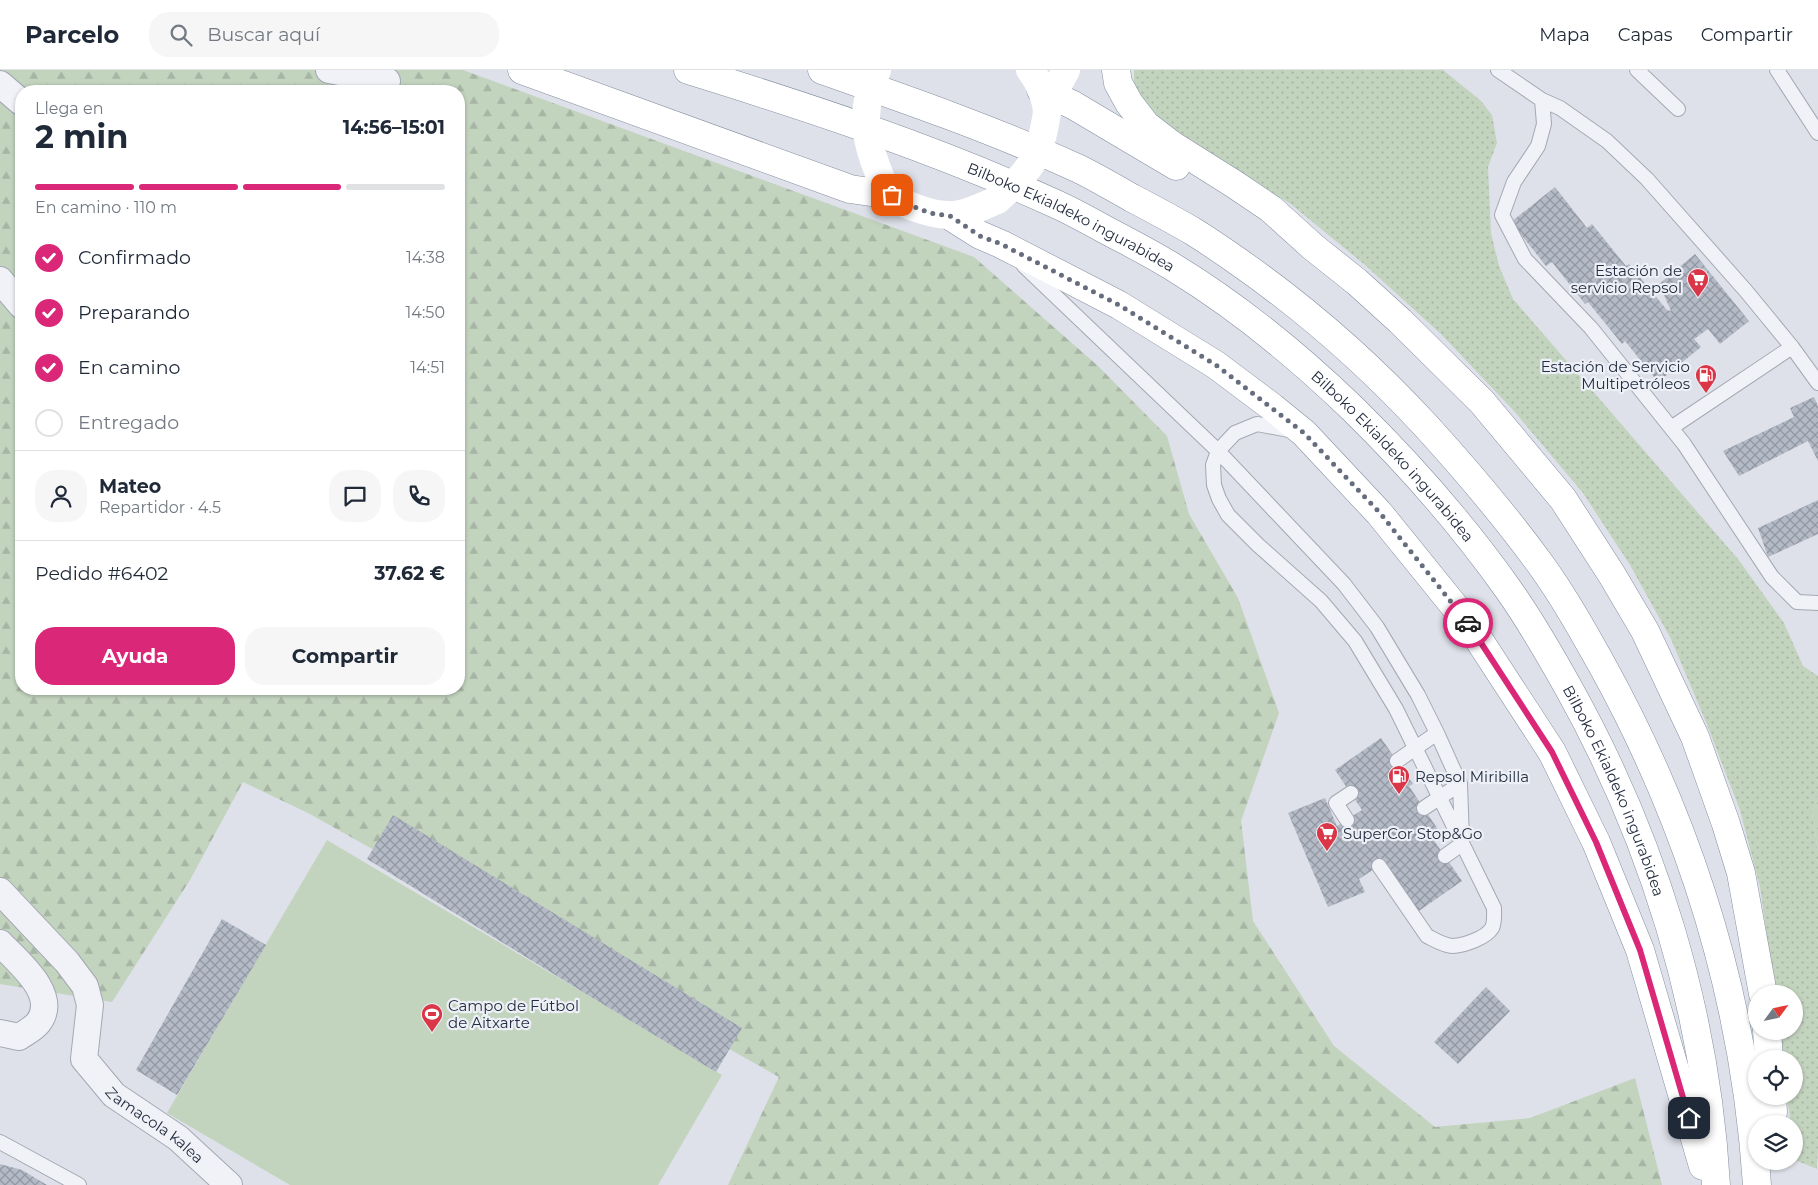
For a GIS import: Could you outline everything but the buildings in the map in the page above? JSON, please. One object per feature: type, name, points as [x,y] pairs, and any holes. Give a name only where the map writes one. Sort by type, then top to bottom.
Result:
[{"type":"main road","points":[[522,70],[850,189],[892,195],[909,205],[930,213],[950,216],[973,211],[997,200],[1020,181],[1034,161],[1044,138],[1044,95],[1066,70]]},
{"type":"main road","name":"Bilboko Ekialdeko ingurabidea","points":[[688,70],[801,105],[929,150],[1061,206],[1174,267],[1245,316],[1314,372],[1374,430],[1426,486],[1509,591],[1548,652],[1588,722],[1634,824],[1652,871],[1692,1010],[1710,1118],[1716,1185]]},
{"type":"main road","points":[[822,70],[943,112],[1079,169],[1195,232],[1270,284],[1341,341],[1404,402],[1499,510],[1542,567],[1583,630],[1624,704],[1672,809],[1694,867],[1714,932],[1731,1001],[1742,1052],[1758,1185]]},
{"type":"main road","points":[[877,70],[867,102],[867,141],[881,178],[892,195]]},
{"type":"main road","points":[[1116,70],[1118,83],[1129,103],[1146,125],[1172,145],[1271,209],[1312,247],[1356,282],[1400,321],[1482,402],[1563,499],[1612,575],[1645,631],[1696,737],[1741,873],[1761,985]]},
{"type":"main road","points":[[1044,95],[1073,105],[1312,247]]},
{"type":"main road","points":[[950,216],[980,236],[1001,244],[1119,305],[1216,365],[1304,433],[1380,513],[1468,623],[1552,752],[1596,842],[1640,950],[1699,1154],[1710,1185]]},
{"type":"main road","points":[[1758,1185],[1762,1170]]},
{"type":"street","points":[[329,70],[387,81]]},
{"type":"street","points":[[0,84],[15,97]]},
{"type":"street","points":[[0,280],[15,298]]},
{"type":"street","name":"Zamacola kalea","points":[[0,891],[67,962],[85,986],[90,1005],[84,1059],[114,1095],[178,1138],[229,1185]]},
{"type":"street","points":[[0,943],[36,982],[43,994],[45,1010],[37,1024],[19,1037],[0,1033]]},
{"type":"lane","points":[[1498,70],[1542,100],[1560,108],[1607,141],[1647,179],[1746,291],[1792,347],[1818,383]]},
{"type":"lane","points":[[1637,70],[1678,109]]},
{"type":"lane","points":[[1776,70],[1818,133]]},
{"type":"lane","points":[[1542,100],[1544,124],[1538,146],[1514,182],[1502,215],[1524,259],[1591,328],[1684,444],[1772,576],[1797,602],[1818,604]]},
{"type":"lane","points":[[1001,244],[1218,451],[1344,584],[1377,627],[1418,695],[1437,733],[1460,784],[1462,844]]},
{"type":"lane","points":[[1671,428],[1792,347]]},
{"type":"lane","points":[[1304,433],[1257,424],[1235,433],[1218,451],[1212,465],[1214,485],[1218,499],[1228,515],[1258,545],[1321,601],[1355,642],[1396,709],[1494,908],[1492,928],[1482,937],[1452,946],[1427,936],[1379,866]]},
{"type":"lane","points":[[1397,761],[1437,733]]},
{"type":"lane","points":[[1424,808],[1460,784]]},
{"type":"lane","points":[[1347,820],[1336,803],[1351,793]]},
{"type":"lane","points":[[1445,856],[1462,844]]},
{"type":"lane","points":[[0,1142],[79,1185]]},
{"type":"green space","points":[[0,70],[463,70],[974,257],[1098,366],[1167,436],[1189,514],[1238,598],[1279,713],[1241,821],[1253,921],[1334,1046],[1435,1127],[1530,1118],[1635,1078],[1662,1185],[728,1185],[779,1077],[308,813],[243,782],[190,880],[112,1002],[0,984]]},
{"type":"green space","points":[[1134,70],[1443,70],[1480,100],[1492,115],[1497,143],[1488,167],[1491,233],[1499,266],[1513,299],[1738,559],[1784,623],[1803,666],[1818,676],[1818,796],[1812,813],[1818,851],[1817,1169],[1803,1163],[1803,1115],[1790,1115],[1788,1105],[1803,1105],[1803,1050],[1782,1050],[1780,1040],[1803,1040],[1803,985],[1774,985],[1760,887],[1740,810],[1671,639],[1630,565],[1583,493],[1514,411],[1441,334],[1365,265],[1292,205],[1148,111],[1134,85]]},
{"type":"green space","points":[[1818,796],[1818,851],[1812,813]]},
{"type":"green space","name":"Campo de Fútbol de Aitxarte","points":[[327,840],[722,1075],[658,1185],[290,1185],[167,1113]]},
{"type":"way so far","points":[[892,195],[909,205],[930,213],[950,216],[980,236],[1001,244],[1119,305],[1216,365],[1304,433],[1380,513],[1468,623]]},
{"type":"place","name":"Estación de servicio Repsol","points":[[1698,298]]},
{"type":"place","name":"Estación de Servicio Multipetróleos","points":[[1706,394]]},
{"type":"place","name":"Repsol Miribilla","points":[[1399,795]]},
{"type":"place","name":"SuperCor Stop&Go","points":[[1327,852]]},
{"type":"place","name":"Campo de Fútbol de Aitxarte","points":[[432,1033]]},
{"type":"route","points":[[1468,623],[1552,752],[1596,842],[1640,950],[1689,1118]]}]
